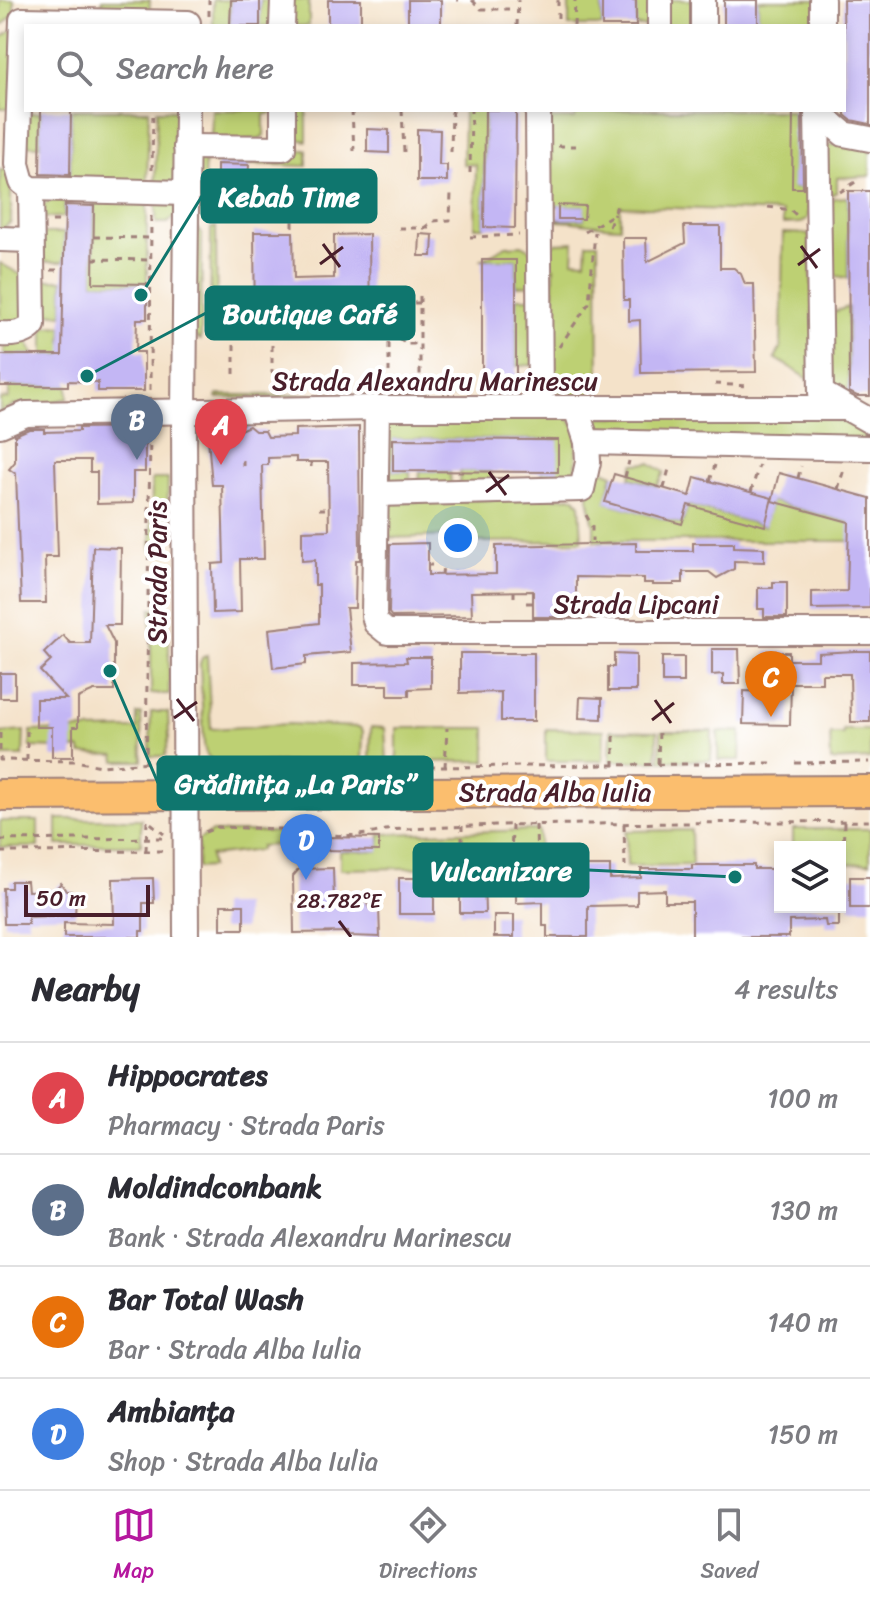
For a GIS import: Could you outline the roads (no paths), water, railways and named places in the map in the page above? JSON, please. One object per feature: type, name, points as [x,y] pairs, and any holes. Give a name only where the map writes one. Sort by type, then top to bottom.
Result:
[{"type":"main road","name":"Strada Alba Iulia","points":[[0,795],[870,791]]},
{"type":"street","points":[[282,24],[283,0]]},
{"type":"street","points":[[660,0],[660,24]]},
{"type":"street","points":[[703,0],[703,24]]},
{"type":"street","points":[[822,0],[822,24]]},
{"type":"street","points":[[186,193],[31,189],[22,182],[17,164],[22,20],[39,10],[193,19]]},
{"type":"street","name":"Strada Paris","points":[[186,937],[184,413],[187,112]]},
{"type":"street","points":[[186,147],[283,148],[283,112]]},
{"type":"street","points":[[538,112],[540,408]]},
{"type":"street","points":[[817,112],[821,393],[847,408]]},
{"type":"street","points":[[819,112],[844,134],[870,139]]},
{"type":"street","points":[[0,334],[13,335],[29,330],[33,325],[31,189]]},
{"type":"street","points":[[0,239],[30,240]]},
{"type":"street","points":[[377,408],[376,494],[582,489],[588,462],[587,442],[576,408]]},
{"type":"street","name":"Strada Alexandru Marinescu","points":[[0,425],[26,414],[377,408],[847,408],[870,421]]},
{"type":"street","points":[[587,442],[870,448]]},
{"type":"street","name":"Strada Lipcani","points":[[376,494],[374,615],[381,629],[401,633],[870,632]]},
{"type":"place","name":"Kebab Time","points":[[141,295]]},
{"type":"place","name":"Boutique Café","points":[[87,376]]},
{"type":"place","name":"Moldindconbank","points":[[137,460]]},
{"type":"place","name":"Hippocrates","points":[[221,465]]},
{"type":"place","name":"Grădinița „La Paris”","points":[[110,671]]},
{"type":"place","name":"Bar Total Wash","points":[[771,717]]},
{"type":"place","name":"Vulcanizare","points":[[735,877]]},
{"type":"place","name":"Ambianța","points":[[306,880]]}]
